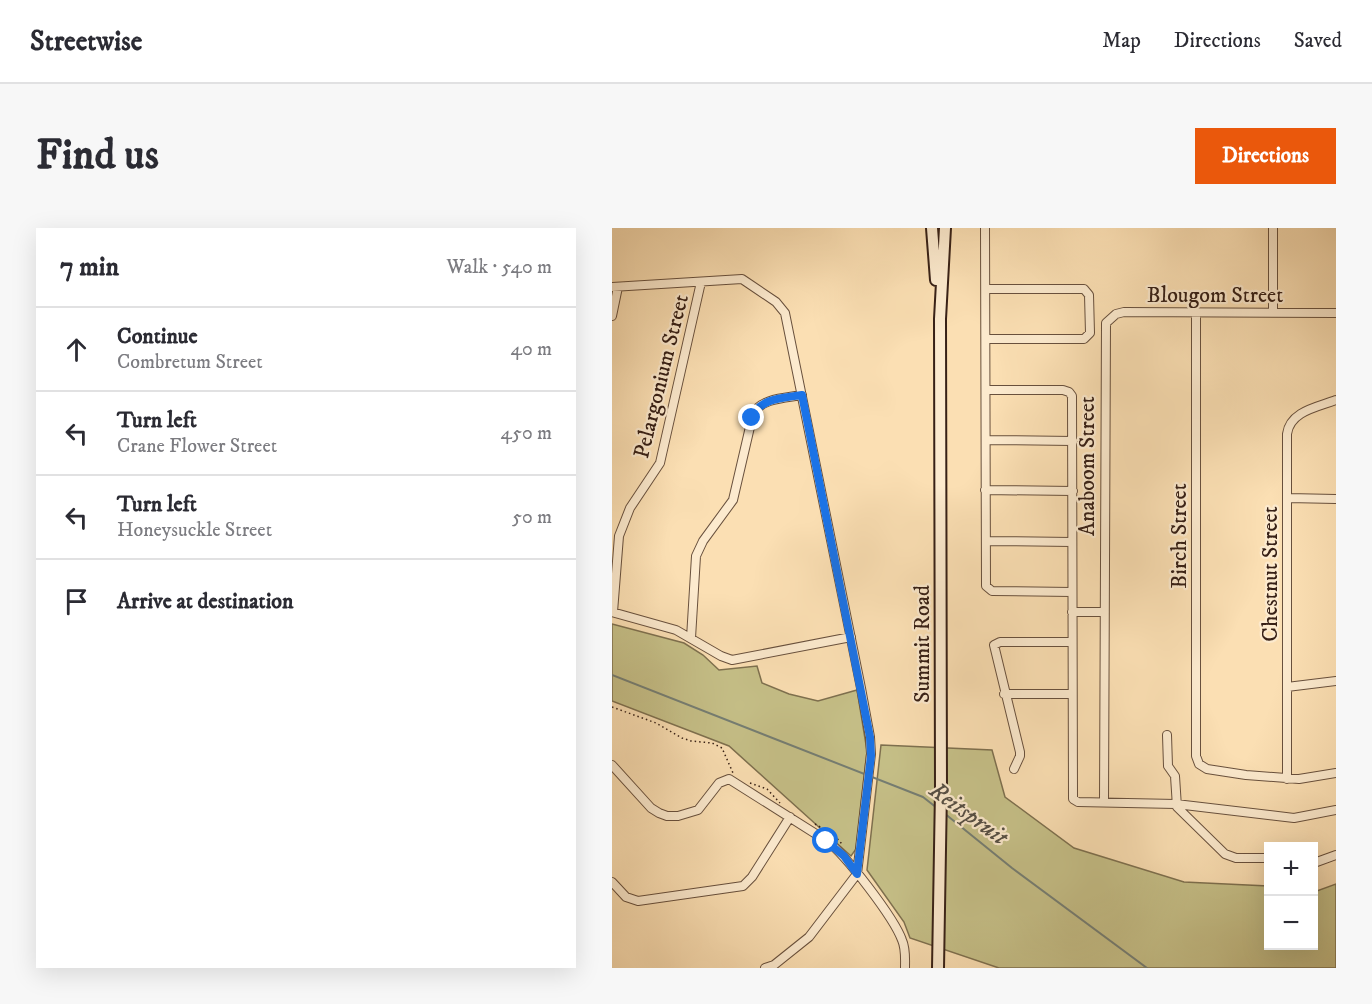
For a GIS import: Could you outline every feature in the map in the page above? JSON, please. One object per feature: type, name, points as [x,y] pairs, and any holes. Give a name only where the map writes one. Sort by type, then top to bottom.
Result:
[{"type":"main road","name":"Summit Road","points":[[932,228],[940,319]]},
{"type":"main road","name":"Summit Road","points":[[938,968],[940,319],[945,228]]},
{"type":"street","points":[[985,228],[986,583],[990,591],[1072,592]]},
{"type":"street","points":[[1273,228],[1273,312]]},
{"type":"street","points":[[612,316],[615,287],[742,279],[781,307],[785,313],[871,749],[857,874],[809,938],[774,965],[765,968]]},
{"type":"street","name":"Pelargonium Street","points":[[613,612],[619,536],[630,508],[660,463],[701,282]]},
{"type":"street","points":[[986,289],[1086,290],[1089,295],[1090,322],[1090,333],[1084,339],[986,339]]},
{"type":"street","name":"Birch Street","points":[[1196,312],[1195,740],[1197,759],[1209,770],[1287,779]]},
{"type":"street","name":"Blougom Street","points":[[1105,332],[1108,320],[1119,313],[1336,313]]},
{"type":"street","name":"Anaboom Street","points":[[1104,802],[1105,332]]},
{"type":"street","points":[[986,390],[1069,392],[1072,396],[1072,797],[1078,802],[1176,804],[1294,818],[1336,810]]},
{"type":"street","points":[[691,638],[696,556],[703,541],[733,500],[753,414],[763,403],[802,395]]},
{"type":"street","name":"Chestnut Street","points":[[1287,779],[1287,434],[1289,424],[1298,415],[1336,400]]},
{"type":"street","points":[[986,440],[1073,441]]},
{"type":"street","points":[[985,490],[1072,491]]},
{"type":"street","points":[[1288,498],[1336,499]]},
{"type":"street","points":[[986,541],[1072,542]]},
{"type":"street","points":[[613,612],[676,630],[721,656],[737,660],[850,637]]},
{"type":"street","points":[[1072,612],[1104,612]]},
{"type":"street","points":[[1014,769],[1020,752],[993,649],[996,644],[1072,642]]},
{"type":"street","points":[[1287,687],[1336,681]]},
{"type":"street","points":[[1004,694],[1072,694]]},
{"type":"street","points":[[1167,735],[1168,766],[1175,776],[1176,804],[1225,854],[1236,858],[1264,858]]},
{"type":"street","points":[[612,765],[651,808],[662,815],[675,816],[695,812],[705,803],[719,783],[729,779],[788,813],[834,846],[857,874],[901,937],[905,950],[905,968]]},
{"type":"street","points":[[1287,779],[1308,779],[1336,773]]},
{"type":"street","points":[[612,882],[626,897],[638,901],[743,886],[752,877],[788,813]]},
{"type":"street","points":[[1318,862],[1336,855]]},
{"type":"path","points":[[612,707],[656,723],[682,738],[712,743],[722,748],[735,775]]},
{"type":"path","points":[[743,781],[767,789],[788,813]]},
{"type":"path","points":[[812,822],[834,835],[845,850]]},
{"type":"shaded area","points":[[612,624],[684,643],[703,655],[719,670],[757,666],[762,683],[789,694],[818,701],[857,690],[867,751],[856,849],[851,856],[729,746],[612,701]]},
{"type":"shaded area","name":"Reitspruit","points":[[881,745],[992,750],[1005,797],[1074,848],[1184,882],[1264,886],[1264,950],[1318,950],[1318,891],[1336,884],[1336,968],[999,968],[910,938],[904,922],[867,870]]},
{"type":"waterway","name":"Reitspruit","points":[[612,675],[923,797],[937,808]]},
{"type":"waterway","name":"Reitspruit","points":[[944,813],[1012,868],[1147,968]]},
{"type":"route","points":[[752,418],[759,405],[763,403],[802,395],[870,737],[871,756],[857,874],[844,856],[826,841]]}]
